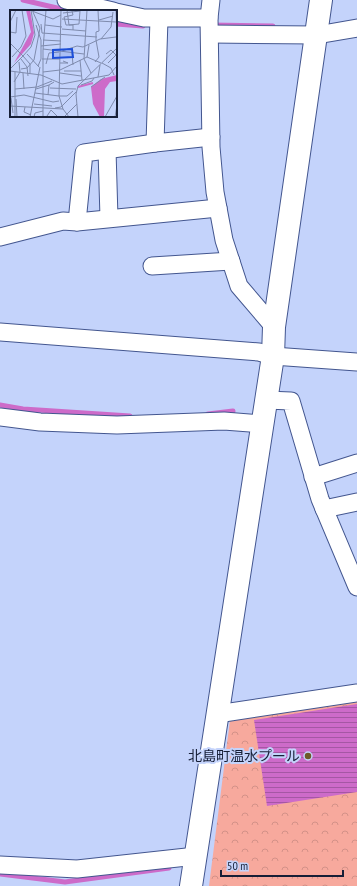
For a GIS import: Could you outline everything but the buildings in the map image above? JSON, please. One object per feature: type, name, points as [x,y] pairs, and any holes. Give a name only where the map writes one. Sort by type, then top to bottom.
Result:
[{"type":"street","points":[[66,0],[102,10]]},
{"type":"street","points":[[211,0],[211,137],[215,192],[224,240],[239,286],[274,327]]},
{"type":"street","points":[[191,886],[273,356],[274,327],[321,0]]},
{"type":"street","points":[[117,12],[144,18],[159,26],[210,26],[317,36],[357,28]]},
{"type":"street","points":[[156,143],[159,26]]},
{"type":"street","points":[[77,222],[84,153],[211,137]]},
{"type":"street","points":[[107,150],[109,218]]},
{"type":"street","points":[[0,237],[63,221],[77,222],[218,208]]},
{"type":"street","points":[[152,266],[231,261]]},
{"type":"street","points":[[0,332],[258,352],[273,356],[357,362]]},
{"type":"street","points":[[266,400],[291,401],[324,509],[357,587]]},
{"type":"street","points":[[0,416],[40,422],[117,425],[224,421],[262,424]]},
{"type":"street","points":[[313,477],[357,463]]},
{"type":"street","points":[[324,509],[357,502]]},
{"type":"street","points":[[217,714],[357,693]]},
{"type":"street","points":[[0,865],[76,869],[196,856]]},
{"type":"green space","points":[[357,702],[357,886],[209,886],[230,720]]},
{"type":"shaded area","name":"北島町温水プール","points":[[357,704],[357,792],[267,806],[254,720]]},
{"type":"waterway","points":[[23,0],[66,10]]},
{"type":"waterway","points":[[117,24],[143,26]]},
{"type":"waterway","points":[[211,25],[273,26]]},
{"type":"waterway","points":[[0,405],[23,409],[130,416]]},
{"type":"waterway","points":[[208,414],[233,411]]},
{"type":"waterway","points":[[0,874],[65,882],[169,868]]},
{"type":"place","name":"北島町温水プール","points":[[308,756]]}]
